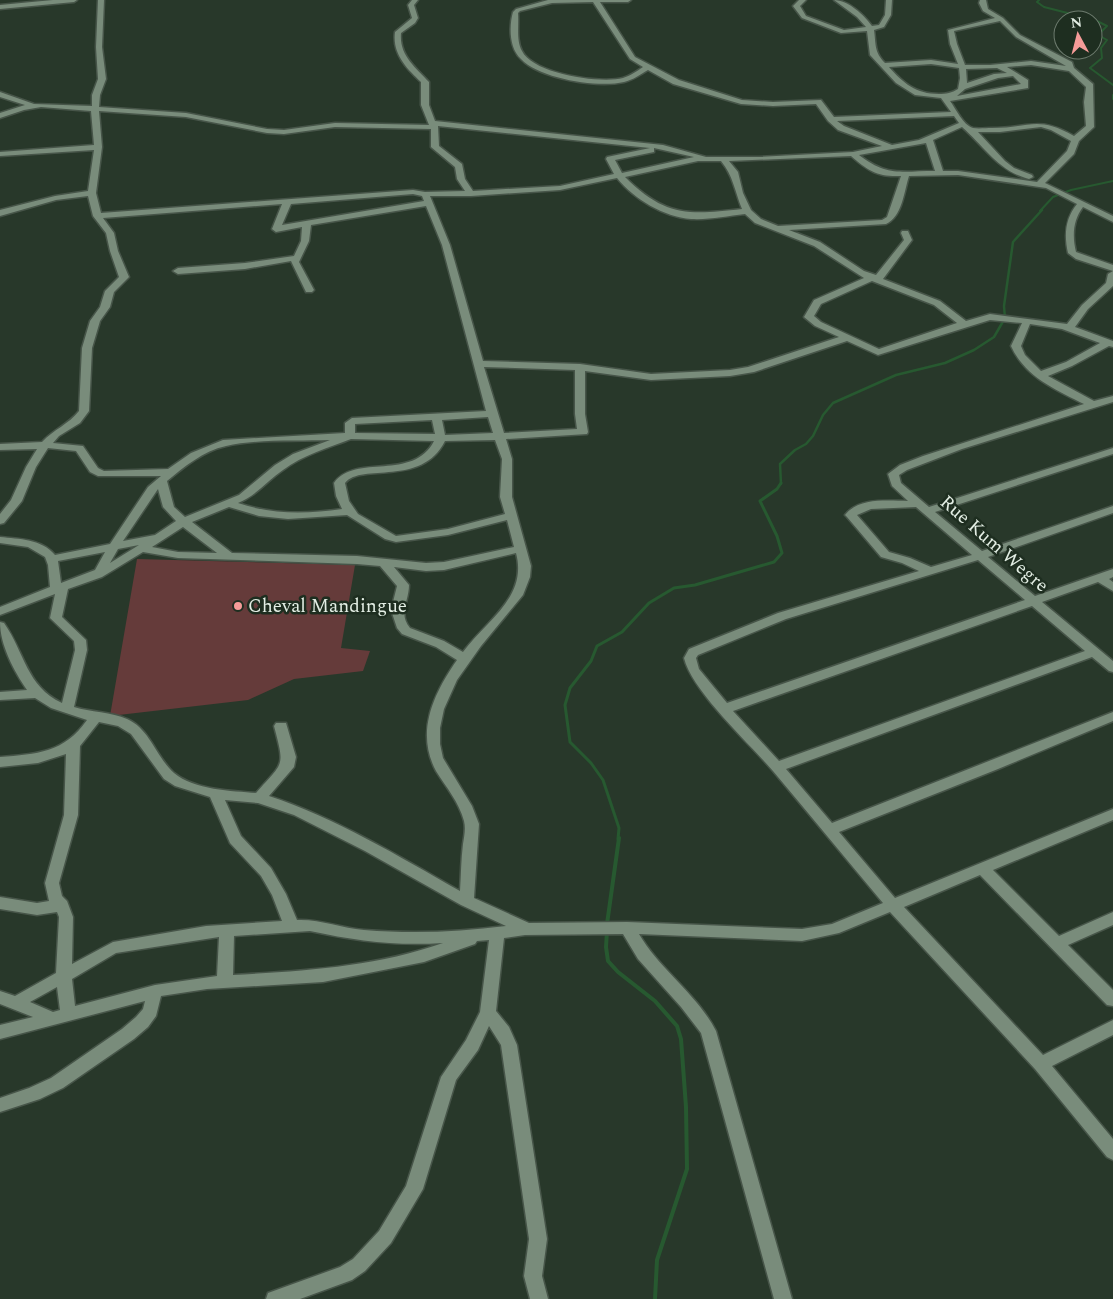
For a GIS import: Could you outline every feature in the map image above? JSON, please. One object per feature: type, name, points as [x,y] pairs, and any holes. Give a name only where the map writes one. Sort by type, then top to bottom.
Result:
[{"type":"street","points":[[0,6],[23,0]]},
{"type":"street","points":[[0,6],[74,0]]},
{"type":"street","points":[[0,521],[16,501],[31,467],[45,444],[76,421],[84,411],[87,348],[95,321],[106,307],[110,291],[124,277],[114,251],[110,233],[97,216],[92,193],[98,147],[95,110],[96,95],[102,79],[99,41],[102,0]]},
{"type":"street","points":[[415,0],[411,5],[415,18],[414,22],[398,32],[397,44],[404,59],[425,82],[425,102],[437,133],[435,147],[459,166],[461,179],[471,194]]},
{"type":"street","points":[[628,0],[552,1],[516,11],[514,40],[522,57],[546,72],[595,81],[624,80],[648,67]]},
{"type":"street","points":[[803,0],[796,7],[807,18],[843,32],[883,26],[888,15],[889,0]]},
{"type":"street","points":[[837,0],[860,17],[870,29],[874,55],[904,88],[917,94],[944,98],[1024,86],[1025,82],[997,66]]},
{"type":"street","points":[[983,0],[982,3],[985,10],[1001,19],[1014,34],[1067,63],[1070,70],[1090,86],[1088,102],[1090,127],[1075,140],[1071,152],[1042,182]]},
{"type":"street","points":[[595,1],[632,58],[648,67],[688,86],[741,102],[773,104],[818,102],[831,119],[841,128],[894,148]]},
{"type":"street","points":[[963,87],[963,67],[954,45],[951,30],[1001,19]]},
{"type":"street","points":[[883,65],[931,62],[963,67],[1031,63],[1070,70]]},
{"type":"street","points":[[944,98],[956,93],[963,87],[997,76],[1014,74]]},
{"type":"street","points":[[0,94],[34,106]]},
{"type":"street","points":[[944,98],[963,124],[1011,170],[1042,182],[1113,219]]},
{"type":"street","points":[[0,116],[41,105],[186,116],[267,132],[284,132],[335,125],[433,125],[663,147],[705,158]]},
{"type":"street","points":[[831,119],[956,114]]},
{"type":"street","points":[[97,216],[413,192],[425,194],[471,194],[560,188],[705,158],[759,159],[853,154],[894,148],[929,139],[963,124]]},
{"type":"street","points":[[971,130],[1000,130],[1041,125],[1054,128],[1075,140]]},
{"type":"street","points":[[929,139],[939,172]]},
{"type":"street","points":[[0,154],[98,147]]},
{"type":"street","points":[[663,147],[612,158],[611,162],[618,175],[633,190],[653,203],[681,214],[698,216],[747,211]]},
{"type":"street","points":[[853,154],[877,172],[904,175],[939,172],[1042,182]]},
{"type":"street","points":[[722,158],[734,172],[739,192],[747,211],[758,221],[817,244],[861,272],[936,303],[964,324]]},
{"type":"street","points":[[773,228],[883,222],[890,219],[893,215],[904,175]]},
{"type":"street","points":[[0,213],[55,198],[92,193]]},
{"type":"street","points":[[425,194],[446,245],[492,414],[507,459],[506,497],[519,550],[525,566],[523,586],[512,604],[483,636],[443,694],[433,726],[432,739],[438,765],[465,808],[472,823],[466,901]]},
{"type":"street","points":[[288,201],[276,229],[400,206],[429,203]]},
{"type":"street","points":[[1081,204],[1075,211],[1070,224],[1069,240],[1072,252],[1079,257],[1113,268]]},
{"type":"street","points":[[306,224],[305,241],[296,258],[296,265],[309,290]]},
{"type":"street","points":[[905,233],[908,240],[876,278],[817,302],[809,314],[812,320],[878,352],[964,324],[995,317],[1070,327],[1110,343]]},
{"type":"street","points":[[178,271],[245,266],[296,258]]},
{"type":"street","points":[[1070,327],[1085,307],[1110,284],[1113,274]]},
{"type":"street","points":[[1027,321],[1016,346],[1022,358],[1041,374],[1093,405],[1113,399]]},
{"type":"street","points":[[478,364],[580,367],[651,377],[741,372],[770,365],[847,338]]},
{"type":"street","points":[[1041,374],[1069,364],[1110,343]]},
{"type":"street","points":[[98,574],[145,498],[170,472],[195,455],[223,443],[244,440],[350,436],[441,438],[583,432],[580,414],[580,367]]},
{"type":"street","name":"Rue Kum Wegre","points":[[1093,405],[935,454],[895,470],[893,474],[896,484],[923,508],[1031,601],[1113,668]]},
{"type":"street","points":[[350,436],[350,423],[355,420],[492,414]]},
{"type":"street","points":[[436,417],[441,438],[432,452],[414,465],[404,468],[357,473],[343,478],[339,483],[339,488],[350,511],[354,516],[389,537],[396,539],[448,532],[511,516]]},
{"type":"street","points":[[0,610],[98,574],[184,522],[243,497],[279,467],[297,456],[350,436]]},
{"type":"street","points":[[0,447],[45,444],[79,448],[94,470],[102,474],[170,472]]},
{"type":"street","points":[[930,571],[906,560],[885,555],[850,515],[852,512],[860,507],[873,505],[923,508],[1113,450]]},
{"type":"street","points":[[161,480],[169,507],[184,522],[230,556]]},
{"type":"street","points":[[228,504],[260,513],[294,517],[350,511]]},
{"type":"street","points":[[1113,509],[980,556],[782,616],[692,652],[690,658],[693,670],[724,709],[777,767],[894,906],[1041,1064],[1113,1152]]},
{"type":"street","points":[[52,559],[162,536]]},
{"type":"street","points":[[0,540],[31,544],[43,549],[52,559],[59,588],[56,618],[80,640],[81,650],[67,709]]},
{"type":"street","points":[[142,549],[178,555],[357,560],[408,566],[444,566],[519,550]]},
{"type":"street","points":[[384,564],[403,585],[397,610],[401,625],[406,631],[440,644],[466,660]]},
{"type":"street","points":[[724,709],[1113,573]]},
{"type":"street","points":[[1100,578],[1113,587]]},
{"type":"street","points":[[0,626],[26,680],[35,694]]},
{"type":"street","points":[[777,767],[1093,652]]},
{"type":"street","points":[[0,696],[35,694],[67,709],[122,722],[136,730],[169,776],[180,784],[216,794],[259,798],[299,811],[466,901],[526,928]]},
{"type":"street","points":[[829,830],[993,766],[1113,716]]},
{"type":"street","points":[[0,762],[48,755],[73,745],[96,717]]},
{"type":"street","points":[[259,798],[287,767],[289,757],[281,726]]},
{"type":"street","points":[[68,1014],[64,974],[66,917],[62,905],[55,899],[52,884],[71,815],[73,745]]},
{"type":"street","points":[[216,794],[235,839],[266,872],[279,894],[291,925]]},
{"type":"street","points":[[16,1003],[64,974],[113,948],[226,930],[310,925],[362,936],[388,938],[445,938],[526,928],[627,928],[802,935],[834,929],[894,906],[1113,814]]},
{"type":"street","points":[[984,869],[1113,1000]]},
{"type":"street","points":[[0,903],[37,909],[62,905]]},
{"type":"street","points":[[1058,943],[1113,918]]},
{"type":"street","points":[[627,928],[643,955],[687,1002],[708,1031],[783,1299]]},
{"type":"street","points":[[225,982],[226,930]]},
{"type":"street","points":[[0,1032],[155,991],[225,982],[323,976],[391,964],[442,951],[489,934]]},
{"type":"street","points":[[275,1299],[346,1274],[360,1265],[385,1237],[414,1189],[445,1085],[477,1037],[488,1012],[489,934]]},
{"type":"street","points":[[0,1105],[34,1094],[58,1082],[128,1034],[142,1022],[150,1011],[155,991]]},
{"type":"street","points":[[0,997],[52,1018]]},
{"type":"street","points":[[488,1012],[503,1032],[509,1045],[538,1240],[533,1276],[538,1299]]},
{"type":"street","points":[[1041,1064],[1113,1027]]},
{"type":"shaded area","name":"Cheval Mandingue","points":[[137,559],[355,565],[341,648],[370,651],[363,671],[294,679],[248,700],[110,716]]},
{"type":"waterway","points":[[1039,0],[1037,2],[1044,7],[1095,20],[1107,26],[1098,35],[1107,40],[1101,48],[1102,58],[1090,68],[1113,85]]},
{"type":"waterway","points":[[1040,211],[1053,197],[1071,190],[1113,181]]},
{"type":"waterway","points":[[781,483],[780,464],[795,450],[806,444],[813,436],[823,415],[833,403],[896,375],[945,363],[974,350],[994,337],[1005,318],[1004,306],[1013,242],[1042,210]]},
{"type":"waterway","points":[[618,839],[619,828],[603,780],[591,763],[570,742],[565,705],[570,688],[591,661],[597,646],[622,632],[649,603],[674,588],[695,585],[774,562],[782,553],[777,536],[760,501],[777,489],[781,483]]},
{"type":"waterway","points":[[607,924],[619,838]]},
{"type":"waterway","points":[[607,931],[606,947],[608,961],[618,972],[655,1001],[677,1026],[681,1039],[686,1107],[687,1169],[657,1260],[655,1299]]},
{"type":"place","name":"Cheval Mandingue","points":[[238,606]]}]
